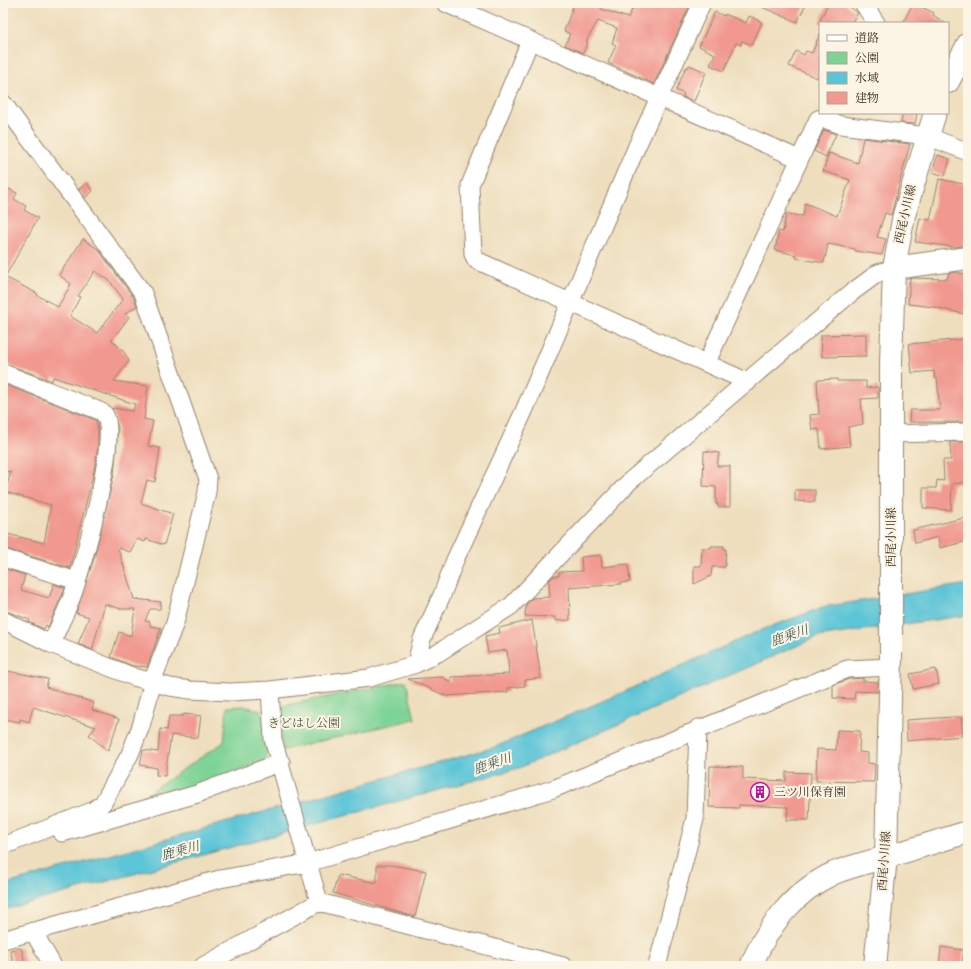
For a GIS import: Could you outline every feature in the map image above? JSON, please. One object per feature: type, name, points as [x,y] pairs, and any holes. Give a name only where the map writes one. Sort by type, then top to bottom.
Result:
[{"type":"main road","points":[[949,80],[968,44]]},
{"type":"main road","name":"西尾小川線","points":[[875,966],[886,857],[891,662],[891,362],[894,268],[904,215],[935,114]]},
{"type":"main road","points":[[894,268],[968,258]]},
{"type":"main road","points":[[751,966],[773,924],[805,891],[834,873],[968,832]]},
{"type":"street","points":[[445,3],[799,159]]},
{"type":"street","points":[[416,664],[422,639],[442,595],[455,560],[524,411],[659,97],[702,3]]},
{"type":"street","points":[[863,3],[875,22]]},
{"type":"street","points":[[530,41],[470,185],[473,254],[480,263],[706,362],[748,382]]},
{"type":"street","points":[[3,103],[143,293],[208,479],[207,492],[175,623],[155,674],[154,683],[130,754],[103,803],[92,811],[3,846]]},
{"type":"street","points":[[706,362],[818,119],[820,118],[841,125],[927,136],[968,152]]},
{"type":"street","points":[[3,620],[52,644],[154,683],[170,687],[210,691],[270,690],[369,678],[416,664],[438,653],[511,606],[630,481],[851,293],[878,273],[894,268]]},
{"type":"street","points":[[3,373],[95,409],[106,416],[107,455],[95,516],[77,581],[52,644]]},
{"type":"street","points":[[891,434],[968,432]]},
{"type":"street","points":[[3,558],[77,581]]},
{"type":"street","points":[[3,940],[220,879],[307,858],[553,789],[698,728],[847,669],[891,662]]},
{"type":"street","points":[[270,690],[273,739],[283,768],[319,902]]},
{"type":"street","points":[[657,966],[695,819],[698,728]]},
{"type":"street","points":[[3,846],[47,837],[283,768]]},
{"type":"street","points":[[203,966],[319,902],[563,966]]},
{"type":"street","points":[[33,931],[53,966]]},
{"type":"green space","name":"きどはし公園","points":[[406,681],[415,719],[283,750],[277,707]]},
{"type":"green space","name":"きどはし公園","points":[[243,706],[261,710],[269,751],[265,760],[199,789],[130,805],[224,742],[227,707]]},
{"type":"water","name":"鹿乗川","points":[[968,584],[968,615],[817,637],[519,768],[3,910],[3,885],[495,747],[626,691],[756,632],[823,607]]},
{"type":"building","points":[[574,3],[602,5],[601,9],[628,18],[635,3],[691,3],[654,84],[608,63],[616,45],[612,43],[617,28],[598,21],[586,41],[588,42],[583,53],[565,45],[570,34],[564,31]]},
{"type":"building","points":[[752,3],[807,3],[797,22]]},
{"type":"building","points":[[828,3],[844,3],[858,13],[852,22],[819,22]]},
{"type":"building","points":[[913,3],[934,13],[933,15],[944,22],[904,22]]},
{"type":"building","points":[[715,12],[724,16],[725,14],[746,23],[749,16],[762,22],[752,45],[742,41],[741,45],[736,43],[724,71],[710,65],[715,54],[699,46]]},
{"type":"building","points":[[819,36],[819,73],[817,78],[789,66],[796,51],[804,55],[806,51],[812,53]]},
{"type":"building","points":[[689,65],[706,72],[694,101],[683,97],[684,94],[676,90],[686,67],[688,68]]},
{"type":"building","points":[[903,114],[917,114],[915,124],[901,123]]},
{"type":"building","points":[[824,130],[836,134],[826,157],[814,151]]},
{"type":"building","points":[[863,138],[910,144],[891,215],[885,213],[877,237],[886,239],[882,255],[855,251],[855,249],[828,244],[824,263],[796,258],[796,255],[775,250],[779,231],[783,232],[786,214],[803,216],[805,203],[837,216],[850,180],[823,171],[829,153],[858,163]]},
{"type":"building","points":[[938,155],[950,159],[945,176],[932,172]]},
{"type":"building","points":[[939,179],[968,185],[968,241],[964,240],[963,246],[955,247],[915,242],[920,218],[930,220]]},
{"type":"building","points":[[87,183],[93,191],[85,198],[79,189]]},
{"type":"building","points":[[3,186],[17,193],[14,199],[26,206],[24,210],[38,218],[5,277],[38,294],[37,295],[58,307],[71,284],[59,275],[83,239],[98,249],[134,298],[137,306],[125,314],[129,317],[112,340],[124,352],[129,361],[114,381],[148,386],[144,419],[153,421],[148,446],[160,448],[155,482],[147,480],[141,503],[173,514],[164,545],[146,539],[145,542],[137,539],[130,552],[118,548],[134,599],[161,602],[160,609],[150,609],[145,621],[150,622],[150,626],[161,628],[147,667],[133,666],[111,657],[119,632],[131,636],[135,609],[121,609],[105,604],[92,650],[78,644],[89,617],[76,613],[95,555],[114,474],[118,428],[112,408],[133,411],[135,404],[53,377],[52,381],[3,363]],"holes":[[[95,271],[109,280],[123,299],[97,333],[70,316],[80,297],[78,296]]]},
{"type":"building","points":[[956,272],[968,275],[968,297],[964,314],[934,307],[908,304],[910,278],[947,279],[949,273]]},
{"type":"building","points":[[866,334],[866,356],[822,357],[821,335]]},
{"type":"building","points":[[965,339],[968,373],[968,422],[909,422],[910,410],[940,410],[937,378],[935,379],[934,371],[912,373],[909,344]]},
{"type":"building","points":[[837,379],[837,381],[866,381],[866,388],[878,387],[878,398],[861,399],[863,424],[848,427],[850,446],[821,449],[819,429],[812,430],[810,415],[819,414],[817,380]]},
{"type":"building","points":[[3,384],[96,420],[98,429],[98,447],[94,471],[70,568],[3,548],[3,533],[44,543],[51,505],[5,492],[11,472],[3,471]]},
{"type":"building","points":[[950,442],[968,442],[968,482],[952,484],[951,510],[923,508],[923,488],[936,488],[937,480],[944,481],[943,460],[951,460]]},
{"type":"building","points":[[704,451],[719,453],[717,466],[730,466],[730,507],[718,507],[718,504],[716,504],[716,487],[703,486]]},
{"type":"building","points":[[795,490],[815,490],[815,502],[795,501]]},
{"type":"building","points":[[968,517],[968,541],[940,548],[938,537],[915,543],[913,530]]},
{"type":"building","points":[[711,546],[724,546],[724,549],[726,549],[725,567],[712,567],[711,576],[694,584],[694,566],[701,566],[702,548],[711,548]]},
{"type":"building","points":[[601,555],[602,567],[628,564],[630,582],[569,588],[570,620],[555,621],[555,617],[525,616],[526,605],[532,598],[550,597],[549,581],[553,576],[559,576],[559,572],[582,571],[581,557]]},
{"type":"building","points":[[3,568],[25,575],[21,590],[49,598],[54,584],[65,588],[48,627],[46,625],[44,629],[29,622],[30,620],[6,611],[7,607],[3,606]]},
{"type":"building","points":[[532,620],[541,678],[525,680],[525,686],[508,688],[508,692],[446,696],[408,679],[442,677],[451,682],[451,677],[509,674],[507,650],[488,653],[485,636],[500,633],[499,628]]},
{"type":"building","points":[[936,669],[939,684],[913,689],[910,674]]},
{"type":"building","points":[[3,670],[48,679],[46,687],[94,703],[92,710],[119,719],[108,751],[89,735],[96,727],[33,707],[29,722],[20,719],[20,722],[3,719]]},
{"type":"building","points":[[863,678],[863,681],[878,682],[878,692],[855,691],[854,699],[833,698],[833,685],[849,679]]},
{"type":"building","points":[[184,714],[201,716],[198,738],[171,735],[165,776],[156,775],[157,768],[140,765],[143,750],[158,752],[160,729],[167,730],[169,716],[183,716]]},
{"type":"building","points":[[961,717],[963,736],[907,741],[906,720]]},
{"type":"building","points":[[837,730],[860,731],[859,752],[868,753],[868,763],[875,764],[874,782],[816,781],[817,749],[836,750]]},
{"type":"building","name":"三ツ川保育園","points":[[710,766],[743,767],[743,779],[786,781],[786,772],[811,773],[809,820],[787,820],[788,807],[739,805],[739,808],[709,807]]},
{"type":"building","points":[[377,865],[391,865],[426,871],[415,917],[333,893],[338,875],[377,883]]},
{"type":"building","points":[[941,947],[964,950],[962,966],[939,966]]},
{"type":"building","points":[[21,948],[26,966],[14,966],[10,950]]},
{"type":"place","name":"三ツ川保育園","points":[[760,792]]}]
